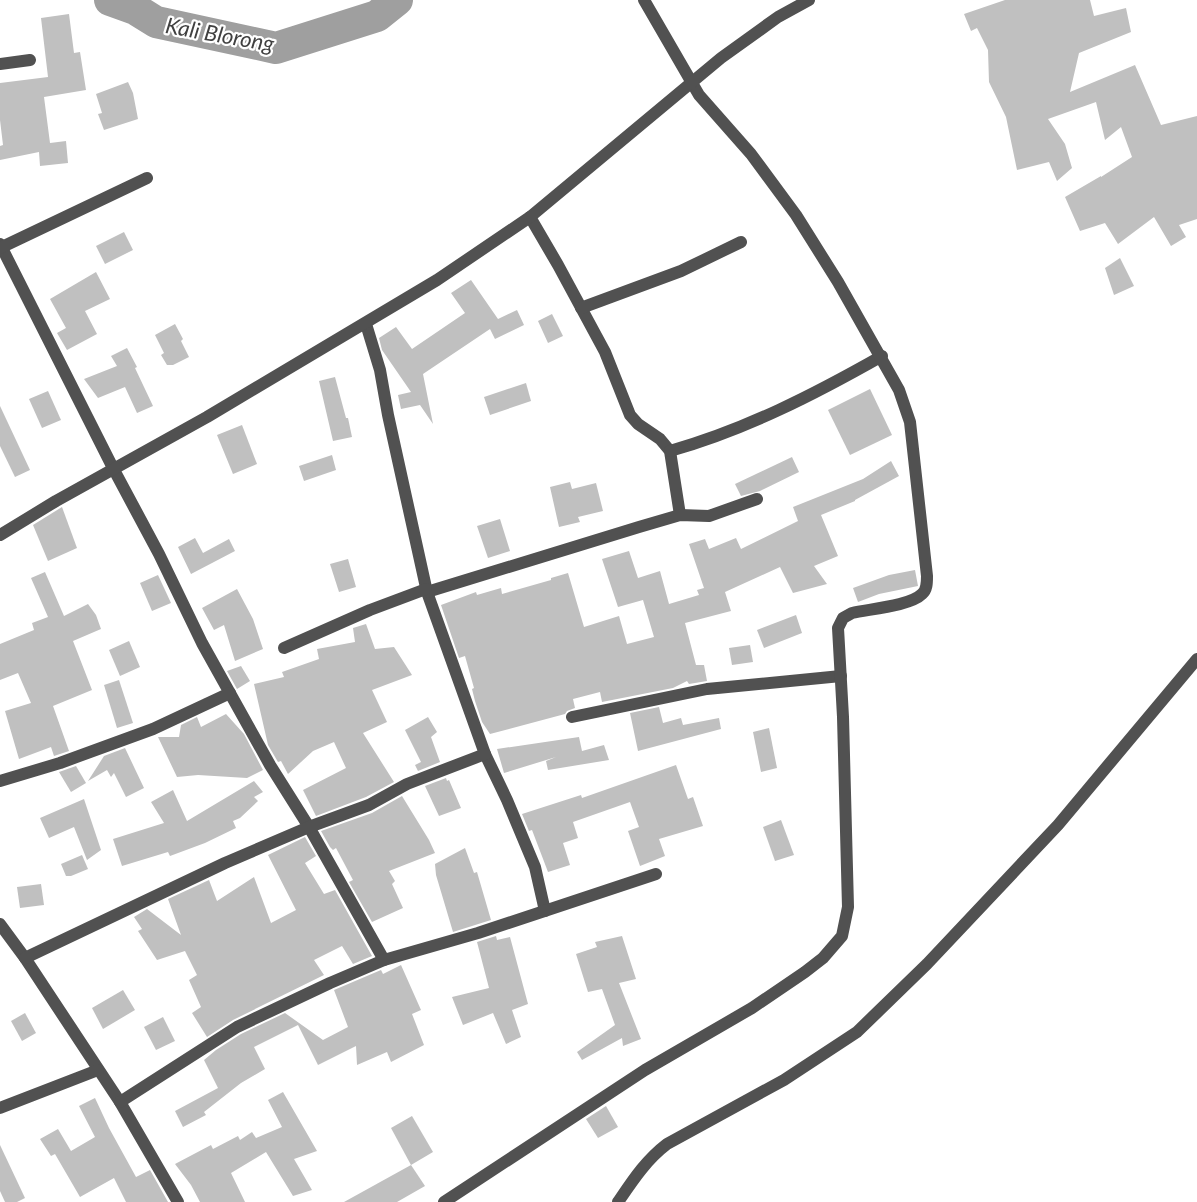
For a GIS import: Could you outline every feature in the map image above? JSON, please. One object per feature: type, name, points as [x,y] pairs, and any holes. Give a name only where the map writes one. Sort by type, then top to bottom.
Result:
[{"type":"street","points":[[444,1202],[645,1070],[752,1008],[805,972],[834,947],[842,936],[848,907],[838,628],[843,618],[852,613],[914,599],[924,593],[926,587],[921,510],[910,422],[899,390],[882,356],[838,282],[789,205],[751,154],[709,108],[691,83],[644,0]]},
{"type":"street","points":[[0,535],[113,468],[207,417],[437,280],[530,217],[691,83],[758,31],[809,0]]},
{"type":"street","points":[[0,64],[30,60]]},
{"type":"street","points":[[147,178],[0,247],[149,534],[202,643],[384,960]]},
{"type":"street","points":[[530,217],[605,352],[630,415],[638,424],[660,439],[670,451],[680,515]]},
{"type":"street","points":[[581,308],[681,271],[741,242]]},
{"type":"street","points":[[366,324],[380,370],[426,591],[485,754],[535,867],[545,911]]},
{"type":"street","points":[[670,451],[806,398],[882,356]]},
{"type":"street","points":[[284,648],[370,610],[426,591],[680,515],[709,516],[758,499]]},
{"type":"street","points":[[618,1202],[640,1169],[668,1144],[784,1080],[857,1032],[927,964],[1058,825],[1197,659]]},
{"type":"street","points":[[572,717],[707,688],[841,676]]},
{"type":"street","points":[[0,781],[153,729],[230,693]]},
{"type":"street","points":[[25,958],[225,863],[309,827],[355,812],[401,787],[485,754]]},
{"type":"street","points":[[120,1102],[237,1027],[384,960],[545,911],[656,874]]},
{"type":"street","points":[[0,924],[120,1102],[178,1202]]},
{"type":"street","points":[[0,1108],[99,1070]]},
{"type":"building","points":[[1005,0],[1090,0],[1094,16],[1126,8],[1131,32],[1079,53],[1070,92],[1135,65],[1161,125],[1197,116],[1197,219],[1179,225],[1186,237],[1171,246],[1154,217],[1118,244],[1105,223],[1080,231],[1065,197],[1132,157],[1121,127],[1105,140],[1096,102],[1048,119],[1065,144],[1072,168],[1057,181],[1049,162],[1017,170],[1006,117],[989,82],[988,50],[977,28],[971,31],[964,14]]},
{"type":"building","points":[[69,14],[74,53],[80,52],[86,90],[44,97],[50,143],[66,141],[68,163],[40,166],[39,152],[0,160],[0,146],[3,145],[0,83],[48,77],[41,18]]},
{"type":"building","points":[[128,82],[133,93],[138,119],[104,130],[98,114],[102,113],[96,94]]},
{"type":"building","points":[[124,232],[133,250],[105,264],[96,246]]},
{"type":"building","points":[[1120,258],[1134,286],[1114,295],[1105,268]]},
{"type":"building","points":[[96,272],[110,299],[85,311],[97,334],[67,350],[57,333],[66,328],[50,299]]},
{"type":"building","points":[[471,280],[498,319],[517,310],[524,325],[495,339],[490,329],[423,374],[433,424],[420,405],[401,409],[398,395],[411,392],[382,350],[379,338],[396,327],[412,349],[465,313],[451,293]]},
{"type":"building","points":[[552,314],[563,336],[548,343],[538,321]]},
{"type":"building","points":[[175,324],[189,357],[173,365],[167,365],[161,355],[164,353],[155,335]]},
{"type":"building","points":[[127,348],[153,406],[137,413],[125,387],[98,398],[84,379],[117,366],[111,356]]},
{"type":"building","points":[[335,377],[352,437],[333,441],[319,381]]},
{"type":"building","points":[[526,383],[531,401],[490,415],[484,397]]},
{"type":"building","points":[[870,389],[892,435],[850,455],[828,410]]},
{"type":"building","points":[[48,391],[61,420],[42,428],[29,399]]},
{"type":"building","points":[[0,406],[30,470],[15,477],[0,446]]},
{"type":"building","points":[[242,425],[257,464],[233,474],[217,435]]},
{"type":"building","points":[[332,455],[336,470],[304,481],[299,466]]},
{"type":"building","points":[[792,457],[799,472],[760,491],[741,496],[735,484]]},
{"type":"building","points":[[891,461],[899,476],[855,501],[821,515],[838,556],[814,566],[827,584],[793,593],[780,567],[725,592],[731,611],[685,623],[696,665],[704,665],[707,681],[689,684],[687,681],[673,688],[602,702],[600,692],[573,699],[575,708],[565,714],[490,734],[482,722],[465,656],[459,658],[441,605],[476,592],[477,595],[501,588],[502,594],[568,573],[584,627],[619,616],[627,644],[654,637],[643,600],[618,607],[602,559],[629,551],[638,578],[660,571],[669,604],[699,595],[697,590],[704,588],[689,544],[705,539],[709,549],[736,538],[741,549],[798,521],[793,507],[863,479]]},
{"type":"building","points":[[570,482],[572,489],[596,483],[603,511],[578,517],[580,522],[559,527],[550,487]]},
{"type":"building","points":[[62,507],[77,548],[48,561],[33,525]]},
{"type":"building","points":[[500,519],[510,551],[488,558],[477,526]]},
{"type":"building","points":[[195,538],[203,553],[229,539],[235,551],[191,574],[178,547]]},
{"type":"building","points":[[348,559],[356,587],[339,592],[330,564]]},
{"type":"building","points":[[915,570],[918,586],[879,594],[858,602],[853,588],[889,575]]},
{"type":"building","points":[[45,572],[64,616],[88,604],[96,615],[101,629],[73,641],[92,690],[53,706],[69,751],[54,756],[51,747],[19,759],[5,711],[31,703],[18,673],[0,680],[0,644],[34,630],[32,623],[48,617],[31,578]]},
{"type":"building","points":[[158,575],[171,603],[152,611],[140,583]]},
{"type":"building","points":[[237,589],[253,619],[263,649],[235,661],[224,625],[214,630],[202,608]]},
{"type":"building","points":[[796,615],[802,633],[764,648],[757,630]]},
{"type":"building","points":[[366,624],[375,649],[394,647],[412,675],[372,690],[387,722],[363,733],[394,782],[366,797],[316,816],[303,790],[346,768],[334,742],[313,751],[288,774],[268,745],[254,684],[284,677],[282,672],[319,659],[317,649],[355,642],[353,628]]},
{"type":"building","points":[[129,641],[140,667],[120,676],[109,650]]},
{"type":"building","points":[[750,645],[753,662],[732,665],[729,648]]},
{"type":"building","points":[[241,666],[250,681],[237,689],[227,671]]},
{"type":"building","points":[[119,680],[133,723],[117,728],[104,685]]},
{"type":"building","points":[[659,707],[663,723],[681,718],[683,725],[719,718],[721,729],[638,751],[630,713]]},
{"type":"building","points":[[226,714],[244,734],[263,770],[247,778],[198,775],[177,777],[158,737],[179,737],[181,725],[197,717],[201,727]]},
{"type":"building","points":[[428,717],[437,732],[431,737],[440,762],[418,771],[415,765],[421,762],[405,730]]},
{"type":"building","points":[[769,728],[777,768],[761,772],[753,732]]},
{"type":"building","points":[[579,737],[582,751],[604,745],[609,760],[548,770],[546,761],[556,757],[504,773],[497,749]]},
{"type":"building","points":[[125,748],[144,788],[126,797],[114,773],[111,777],[107,770],[88,781],[104,756]]},
{"type":"building","points":[[676,765],[688,799],[693,797],[703,826],[659,839],[665,856],[640,866],[628,831],[639,827],[630,802],[573,822],[578,838],[563,843],[570,865],[548,872],[532,830],[529,831],[522,814],[581,795],[582,798]]},
{"type":"building","points":[[76,766],[86,783],[71,792],[59,772]]},
{"type":"building","points":[[446,778],[461,808],[439,816],[425,786]]},
{"type":"building","points":[[254,781],[263,792],[254,797],[258,801],[240,818],[233,821],[236,828],[170,856],[168,852],[122,866],[113,839],[164,823],[151,802],[173,790],[187,821]]},
{"type":"building","points":[[402,796],[435,853],[389,871],[395,881],[392,884],[403,908],[372,922],[349,882],[353,880],[336,848],[333,850],[330,847],[321,831],[372,813]]},
{"type":"building","points":[[84,799],[101,850],[87,860],[74,827],[49,838],[40,818]]},
{"type":"building","points":[[781,820],[794,855],[775,861],[763,827]]},
{"type":"building","points":[[305,837],[316,856],[305,863],[324,894],[335,890],[372,956],[353,964],[342,946],[314,960],[324,975],[233,1020],[207,1037],[192,1013],[201,1007],[189,980],[197,975],[185,951],[157,960],[138,931],[142,929],[134,917],[147,909],[181,935],[168,899],[209,880],[217,901],[254,877],[271,923],[296,910],[268,855]]},
{"type":"building","points":[[465,848],[474,873],[477,872],[491,920],[453,932],[436,875],[435,864]]},
{"type":"building","points":[[82,855],[88,869],[66,876],[61,864]]},
{"type":"building","points":[[41,884],[44,905],[20,908],[17,887]]},
{"type":"building","points":[[496,936],[497,940],[510,937],[528,1004],[512,1010],[521,1037],[506,1044],[493,1013],[463,1025],[452,997],[489,988],[477,942]]},
{"type":"building","points":[[622,936],[636,979],[619,983],[641,1039],[623,1046],[622,1038],[582,1060],[577,1052],[615,1025],[602,989],[588,992],[576,954],[597,947],[595,942]]},
{"type":"building","points":[[401,965],[421,1010],[412,1014],[424,1045],[391,1062],[387,1052],[357,1065],[356,1046],[318,1065],[298,1025],[254,1047],[265,1069],[241,1083],[204,1112],[206,1115],[183,1127],[175,1111],[218,1088],[204,1060],[216,1050],[241,1034],[285,1013],[323,1040],[348,1027],[334,990],[381,970],[383,974]]},
{"type":"building","points":[[123,990],[135,1010],[103,1029],[92,1008]]},
{"type":"building","points":[[25,1013],[36,1033],[22,1041],[11,1021]]},
{"type":"building","points":[[163,1017],[175,1041],[156,1050],[144,1027]]},
{"type":"building","points":[[283,1092],[317,1151],[294,1159],[312,1190],[293,1196],[266,1152],[231,1173],[245,1202],[200,1202],[191,1185],[175,1164],[211,1145],[213,1149],[238,1136],[240,1140],[252,1132],[256,1138],[282,1127],[268,1100]]},
{"type":"building","points":[[95,1098],[136,1177],[150,1170],[168,1202],[126,1202],[114,1178],[80,1197],[55,1154],[51,1156],[40,1139],[58,1129],[71,1151],[95,1137],[79,1106]]},
{"type":"building","points":[[606,1106],[618,1127],[598,1138],[586,1119]]},
{"type":"building","points":[[412,1116],[433,1152],[411,1165],[391,1128]]},
{"type":"building","points":[[0,1145],[25,1198],[17,1202],[5,1202],[0,1191]]},
{"type":"building","points":[[411,1165],[425,1186],[397,1202],[344,1202]]},
{"type":"waterway","name":"Kali Blorong","points":[[110,0],[135,9],[156,22],[276,48],[377,16],[397,0]]}]
